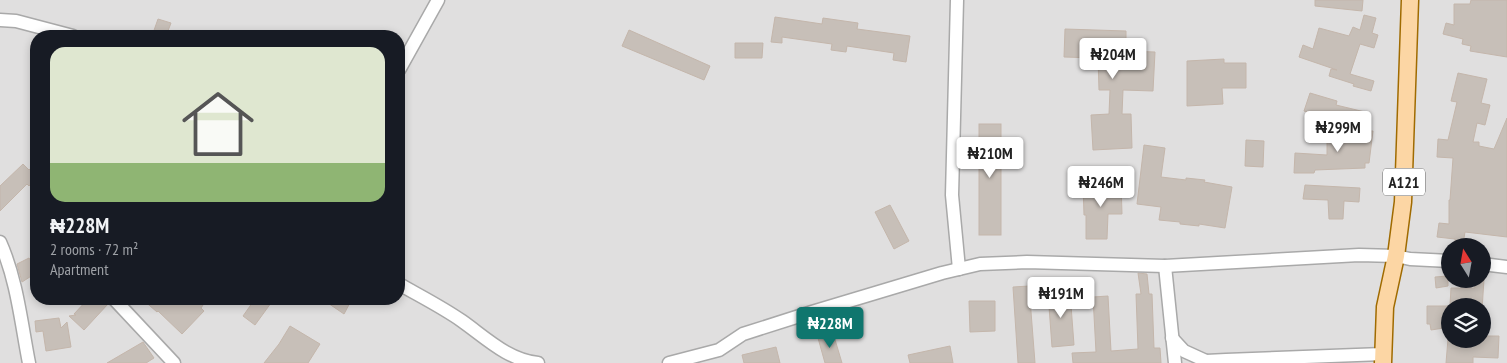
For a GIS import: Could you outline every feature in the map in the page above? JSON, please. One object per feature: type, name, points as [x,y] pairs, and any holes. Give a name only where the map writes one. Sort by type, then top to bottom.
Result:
[{"type":"main road","name":"A121","points":[[1383,359],[1385,307],[1396,256],[1404,176],[1410,0]]},
{"type":"street","points":[[405,59],[438,0]]},
{"type":"street","points":[[957,0],[952,195],[959,269]]},
{"type":"street","points":[[0,20],[49,30]]},
{"type":"street","points":[[0,242],[12,272],[22,319],[28,363]]},
{"type":"street","points":[[670,363],[719,357],[743,334],[812,312],[980,264],[1008,262],[1166,266],[1359,256],[1396,256],[1410,259],[1441,261]]},
{"type":"street","points":[[1491,265],[1507,268]]},
{"type":"street","points":[[1166,266],[1175,363]]},
{"type":"street","points":[[405,288],[461,321],[498,348],[520,359],[538,363]]},
{"type":"street","points":[[120,305],[174,363]]},
{"type":"street","points":[[1172,338],[1184,350],[1205,362],[1383,359]]},
{"type":"shaded area","points":[[0,0],[1507,0],[1507,363],[0,363]]},
{"type":"building","points":[[1315,0],[1363,0],[1362,11],[1315,6]]},
{"type":"building","points":[[1471,0],[1507,0],[1507,57],[1470,51],[1471,46],[1462,44],[1463,39],[1443,34],[1446,23],[1454,25],[1454,4],[1470,4]]},
{"type":"building","points":[[1364,15],[1376,18],[1372,33],[1378,35],[1374,48],[1360,44],[1350,74],[1374,81],[1371,91],[1329,76],[1331,69],[1337,70],[1299,57],[1303,45],[1313,49],[1319,28],[1349,36],[1353,27],[1360,30]]},
{"type":"building","points":[[775,17],[822,24],[823,18],[858,23],[857,29],[910,36],[906,62],[893,60],[894,53],[847,46],[846,52],[831,50],[832,44],[782,37],[782,43],[771,42]]},
{"type":"building","points":[[158,19],[171,23],[168,30],[154,30]]},
{"type":"building","points":[[1065,29],[1126,31],[1126,51],[1155,52],[1153,91],[1123,90],[1122,114],[1131,114],[1132,148],[1093,150],[1091,115],[1109,114],[1110,90],[1099,90],[1098,58],[1064,57]]},
{"type":"building","points":[[629,30],[710,66],[704,80],[622,46]]},
{"type":"building","points":[[735,43],[763,43],[762,58],[735,58]]},
{"type":"building","points":[[1224,59],[1224,63],[1246,63],[1246,88],[1222,88],[1223,104],[1187,106],[1187,61]]},
{"type":"building","points":[[1458,73],[1487,79],[1481,103],[1490,105],[1485,125],[1477,123],[1473,142],[1479,142],[1479,146],[1494,149],[1507,118],[1507,237],[1465,232],[1464,238],[1437,237],[1439,223],[1449,224],[1453,158],[1437,157],[1438,139],[1448,140],[1457,102],[1451,101]]},
{"type":"building","points":[[1310,93],[1337,101],[1336,105],[1365,112],[1362,127],[1304,111]]},
{"type":"building","points":[[979,124],[1001,124],[1001,235],[979,235]]},
{"type":"building","points":[[1373,131],[1369,163],[1365,163],[1365,168],[1315,170],[1314,173],[1294,173],[1295,153],[1327,155],[1327,132]]},
{"type":"building","points":[[1246,140],[1264,141],[1263,167],[1245,166]]},
{"type":"building","points":[[1144,145],[1165,148],[1161,177],[1205,180],[1204,182],[1232,187],[1225,228],[1159,220],[1161,207],[1137,204]]},
{"type":"building","points":[[23,164],[29,170],[30,185],[27,184],[0,211],[0,186]]},
{"type":"building","points":[[1121,183],[1122,214],[1108,214],[1107,239],[1086,239],[1083,184]]},
{"type":"building","points":[[1305,185],[1360,188],[1359,202],[1344,201],[1343,219],[1329,219],[1328,200],[1303,199]]},
{"type":"building","points":[[890,205],[909,241],[894,249],[875,212]]},
{"type":"building","points":[[29,258],[30,260],[30,277],[22,282],[17,264]]},
{"type":"building","points":[[1138,273],[1147,274],[1149,294],[1152,294],[1154,348],[1160,348],[1161,363],[1073,363],[1072,353],[1096,352],[1093,297],[1108,296],[1111,351],[1138,349],[1136,294],[1141,294]]},
{"type":"building","points":[[1435,277],[1441,277],[1441,287],[1436,288]]},
{"type":"building","points":[[1029,286],[1035,363],[1018,363],[1013,287]]},
{"type":"building","points":[[1451,288],[1483,288],[1483,298],[1450,298]]},
{"type":"building","points":[[1070,292],[1074,345],[1052,347],[1048,293]]},
{"type":"building","points":[[969,301],[995,301],[995,331],[970,332]]},
{"type":"building","points":[[82,305],[107,305],[84,330],[69,316],[76,315],[74,314]]},
{"type":"building","points":[[149,305],[203,305],[201,308],[204,311],[182,334]]},
{"type":"building","points":[[251,305],[270,305],[255,325],[243,316]]},
{"type":"building","points":[[331,305],[349,305],[344,314]]},
{"type":"building","points":[[1427,306],[1441,306],[1441,328],[1431,330],[1430,324],[1427,324]]},
{"type":"building","points":[[59,318],[61,328],[67,322],[71,347],[46,351],[43,331],[36,332],[35,321]]},
{"type":"building","points":[[290,326],[320,344],[308,363],[264,363],[279,344]]},
{"type":"building","points":[[833,333],[842,363],[825,363],[818,338]]},
{"type":"building","points":[[1491,336],[1499,336],[1498,358],[1473,357],[1473,363],[1446,363],[1447,348],[1491,348]]},
{"type":"building","points":[[143,342],[154,358],[146,363],[107,363]]},
{"type":"building","points":[[950,346],[953,363],[910,363],[908,355]]},
{"type":"building","points":[[776,347],[780,363],[744,363],[742,355]]}]
